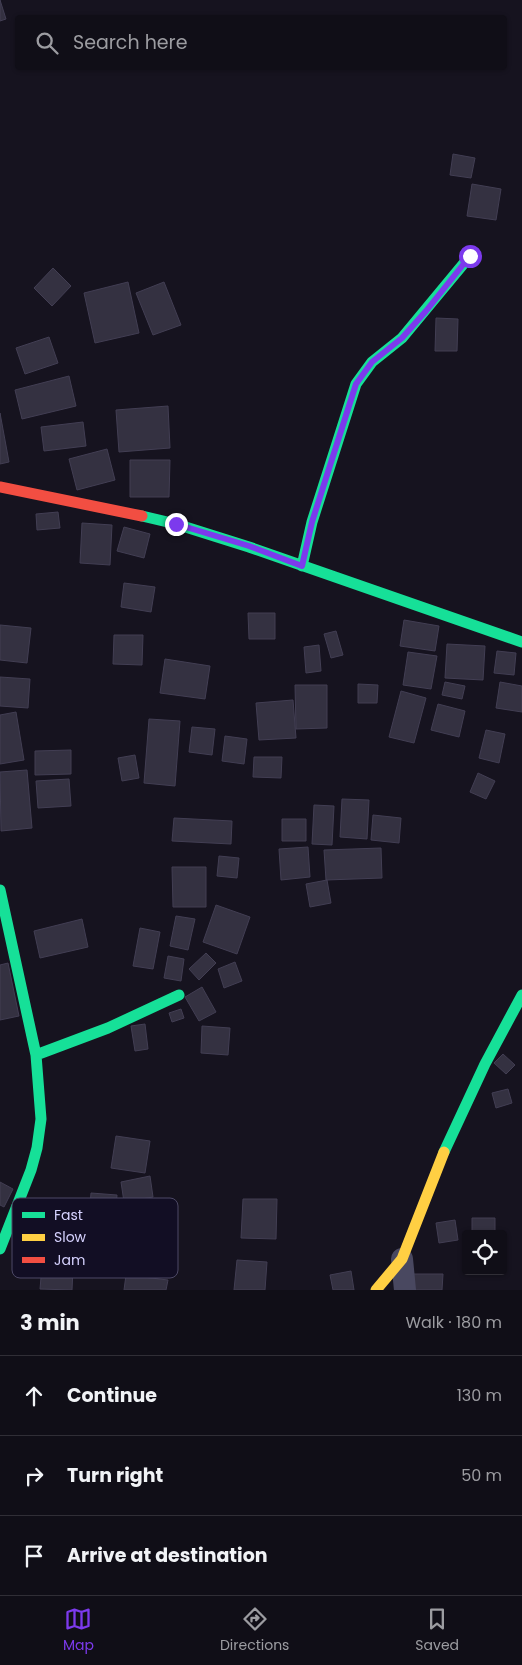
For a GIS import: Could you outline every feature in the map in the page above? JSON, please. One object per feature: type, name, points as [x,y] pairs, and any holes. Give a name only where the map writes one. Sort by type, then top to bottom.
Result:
[{"type":"street","points":[[302,566],[312,522],[356,384],[372,362],[402,338],[470,256]]},
{"type":"street","points":[[0,487],[104,507],[176,524],[249,546],[522,642]]},
{"type":"street","points":[[0,890],[36,1055],[41,1120],[37,1148],[20,1198]]},
{"type":"street","points":[[36,1055],[108,1028],[179,995]]},
{"type":"street","points":[[376,1290],[402,1259],[436,1169],[485,1064],[522,995]]},
{"type":"street","points":[[0,1249],[12,1218]]},
{"type":"street","points":[[402,1259],[405,1290]]},
{"type":"building","points":[[0,0],[6,19],[0,21]]},
{"type":"building","points":[[453,154],[475,158],[471,178],[450,175]]},
{"type":"building","points":[[472,184],[501,189],[496,220],[467,216]]},
{"type":"building","points":[[53,268],[71,286],[52,306],[34,288]]},
{"type":"building","points":[[128,282],[139,333],[95,343],[84,293]]},
{"type":"building","points":[[164,282],[181,325],[153,335],[136,293]]},
{"type":"building","points":[[436,318],[458,319],[457,351],[435,351]]},
{"type":"building","points":[[49,337],[58,363],[25,374],[16,348]]},
{"type":"building","points":[[69,376],[76,406],[22,419],[15,390]]},
{"type":"building","points":[[168,406],[170,448],[119,452],[116,410]]},
{"type":"building","points":[[0,413],[9,462],[0,464]]},
{"type":"building","points":[[83,422],[86,446],[44,451],[41,427]]},
{"type":"building","points":[[107,449],[115,480],[77,490],[69,459]]},
{"type":"building","points":[[130,460],[170,460],[169,497],[130,497]]},
{"type":"building","points":[[58,512],[60,528],[37,530],[36,514]]},
{"type":"building","points":[[82,523],[112,525],[110,565],[80,563]]},
{"type":"building","points":[[124,527],[150,534],[144,558],[117,551]]},
{"type":"building","points":[[124,583],[155,587],[151,612],[121,607]]},
{"type":"building","points":[[248,613],[275,613],[275,639],[249,639]]},
{"type":"building","points":[[404,620],[439,626],[435,651],[400,646]]},
{"type":"building","points":[[0,625],[31,628],[27,663],[0,660]]},
{"type":"building","points":[[336,631],[343,655],[331,658],[324,634]]},
{"type":"building","points":[[114,635],[143,635],[142,665],[113,664]]},
{"type":"building","points":[[447,644],[485,646],[483,680],[445,678]]},
{"type":"building","points":[[319,645],[321,671],[306,673],[304,647]]},
{"type":"building","points":[[497,651],[516,653],[514,675],[494,673]]},
{"type":"building","points":[[408,652],[437,656],[431,689],[403,685]]},
{"type":"building","points":[[165,659],[210,666],[205,699],[160,693]]},
{"type":"building","points":[[0,677],[30,679],[28,708],[0,706]]},
{"type":"building","points":[[445,682],[465,686],[462,699],[442,695]]},
{"type":"building","points":[[500,682],[522,686],[522,712],[496,708]]},
{"type":"building","points":[[358,684],[378,685],[377,703],[358,703]]},
{"type":"building","points":[[295,685],[327,685],[327,728],[296,729]]},
{"type":"building","points":[[401,691],[426,698],[414,743],[389,737]]},
{"type":"building","points":[[293,700],[296,738],[259,740],[256,703]]},
{"type":"building","points":[[438,704],[465,711],[459,737],[431,730]]},
{"type":"building","points":[[16,712],[24,760],[0,764],[0,715]]},
{"type":"building","points":[[149,719],[180,721],[175,786],[144,783]]},
{"type":"building","points":[[192,727],[215,729],[212,755],[189,752]]},
{"type":"building","points":[[486,730],[505,734],[499,763],[479,758]]},
{"type":"building","points":[[225,736],[247,739],[244,764],[222,761]]},
{"type":"building","points":[[71,750],[71,774],[35,775],[35,751]]},
{"type":"building","points":[[135,755],[139,778],[122,781],[118,758]]},
{"type":"building","points":[[254,757],[282,757],[281,778],[253,777]]},
{"type":"building","points":[[27,770],[32,828],[1,831],[0,772]]},
{"type":"building","points":[[478,773],[495,781],[486,799],[470,792]]},
{"type":"building","points":[[69,779],[71,806],[38,808],[36,781]]},
{"type":"building","points":[[342,799],[369,800],[367,839],[340,837]]},
{"type":"building","points":[[314,805],[334,806],[332,845],[312,844]]},
{"type":"building","points":[[373,815],[401,818],[399,843],[371,840]]},
{"type":"building","points":[[174,818],[232,821],[231,844],[172,841]]},
{"type":"building","points":[[282,819],[306,819],[306,841],[282,841]]},
{"type":"building","points":[[308,847],[310,877],[281,880],[279,849]]},
{"type":"building","points":[[381,848],[382,878],[326,880],[324,850]]},
{"type":"building","points":[[219,856],[239,858],[237,878],[217,876]]},
{"type":"building","points":[[172,867],[206,867],[206,907],[173,907]]},
{"type":"building","points":[[327,880],[331,903],[310,907],[306,884]]},
{"type":"building","points":[[216,905],[250,917],[237,954],[203,942]]},
{"type":"building","points":[[176,916],[195,919],[188,950],[170,946]]},
{"type":"building","points":[[82,919],[88,947],[40,958],[34,931]]},
{"type":"building","points":[[140,928],[160,932],[153,969],[133,966]]},
{"type":"building","points":[[206,953],[216,963],[199,980],[189,969]]},
{"type":"building","points":[[168,956],[184,959],[181,981],[164,978]]},
{"type":"building","points":[[235,962],[242,981],[224,988],[218,969]]},
{"type":"building","points":[[8,963],[19,1016],[0,1020],[0,965]]},
{"type":"building","points":[[202,987],[216,1012],[199,1021],[185,997]]},
{"type":"building","points":[[181,1009],[184,1018],[172,1022],[169,1013]]},
{"type":"building","points":[[145,1024],[148,1049],[135,1051],[131,1026]]},
{"type":"building","points":[[202,1026],[230,1028],[228,1055],[201,1053]]},
{"type":"building","points":[[503,1054],[515,1065],[506,1074],[494,1063]]},
{"type":"building","points":[[508,1089],[512,1103],[496,1108],[492,1093]]},
{"type":"building","points":[[116,1136],[150,1141],[145,1173],[111,1168]]},
{"type":"building","points":[[150,1176],[153,1197],[123,1198],[121,1182]]},
{"type":"building","points":[[0,1182],[13,1189],[4,1207],[0,1205]]},
{"type":"building","points":[[91,1193],[117,1195],[117,1198],[91,1198]]},
{"type":"building","points":[[243,1199],[277,1199],[276,1239],[241,1238]]},
{"type":"building","points":[[472,1218],[495,1218],[495,1230],[472,1230]]},
{"type":"building","points":[[455,1220],[458,1240],[439,1243],[436,1223]]},
{"type":"building","points":[[237,1260],[267,1262],[265,1290],[234,1290]]},
{"type":"building","points":[[351,1271],[354,1290],[333,1290],[330,1275]]},
{"type":"building","points":[[409,1274],[443,1274],[442,1290],[408,1290]]},
{"type":"building","points":[[41,1278],[73,1278],[72,1290],[40,1289]]},
{"type":"building","points":[[126,1278],[168,1280],[166,1290],[124,1290]]},
{"type":"traffic: fast","points":[[302,566],[312,522],[356,384],[372,362],[402,338],[470,256]]},
{"type":"traffic: fast","points":[[142,516],[176,524],[249,547],[522,642]]},
{"type":"traffic: fast","points":[[0,890],[36,1055],[41,1119],[37,1148],[20,1198]]},
{"type":"traffic: fast","points":[[36,1055],[108,1028],[179,995]]},
{"type":"traffic: fast","points":[[444,1152],[485,1064],[522,995]]},
{"type":"traffic: fast","points":[[0,1249],[12,1218]]},
{"type":"traffic: slow","points":[[376,1290],[402,1259],[444,1152]]},
{"type":"traffic: jam","points":[[0,487],[142,516]]},
{"type":"route","points":[[176,524],[249,546],[302,566],[307,551],[312,522],[356,384],[372,362],[402,338],[470,256]]}]
